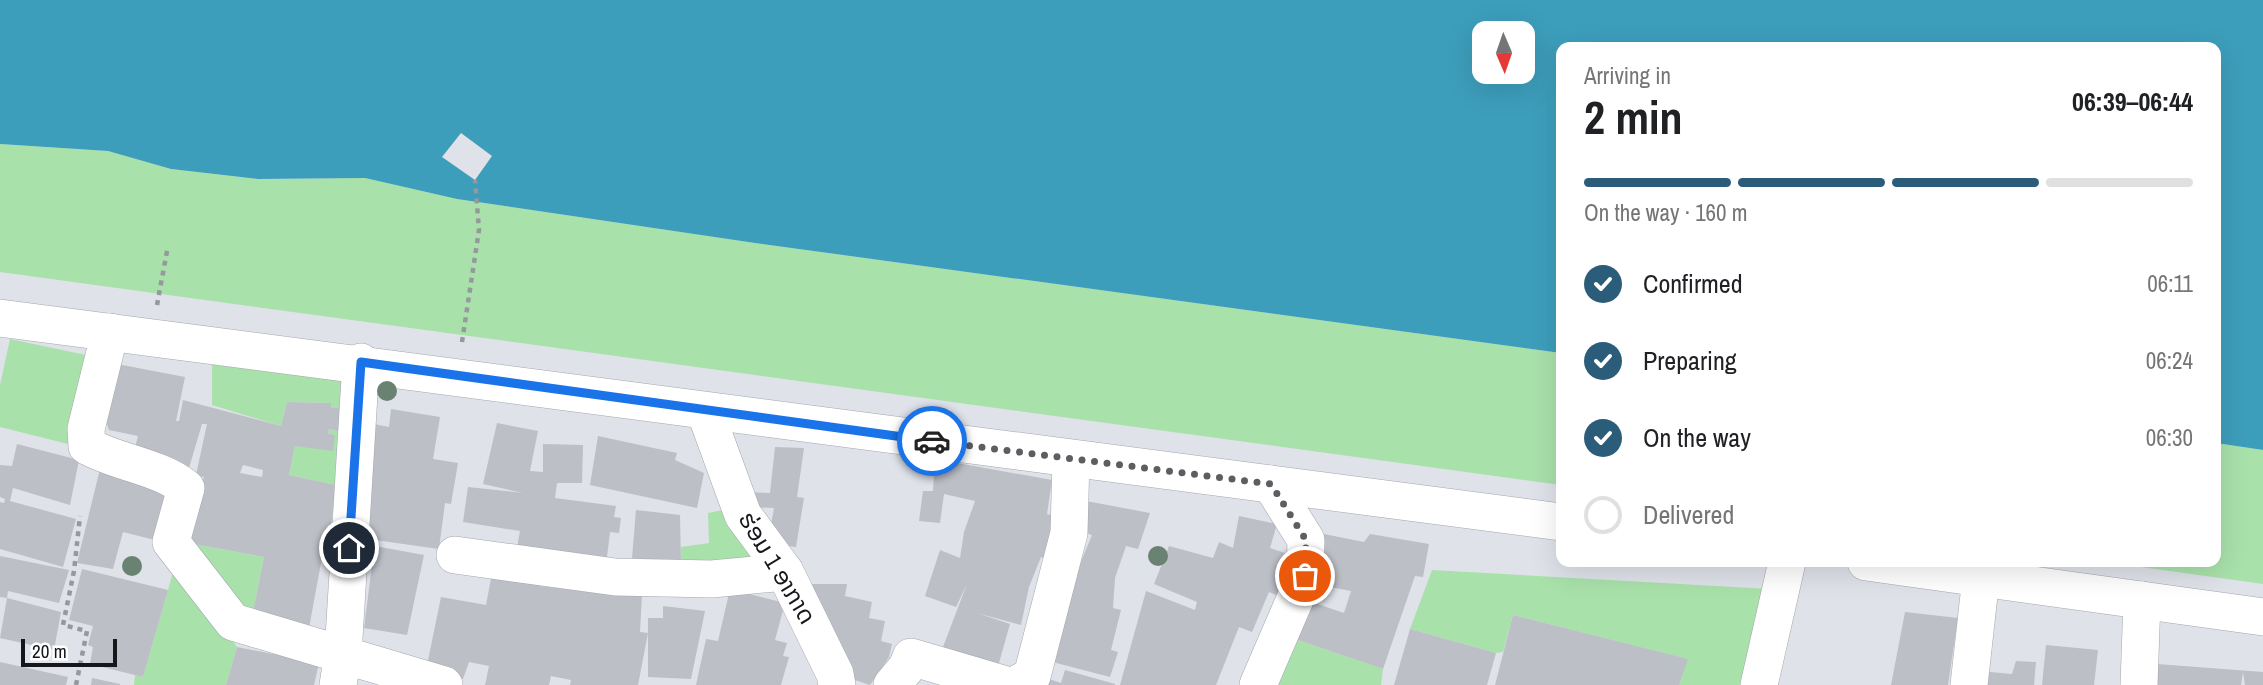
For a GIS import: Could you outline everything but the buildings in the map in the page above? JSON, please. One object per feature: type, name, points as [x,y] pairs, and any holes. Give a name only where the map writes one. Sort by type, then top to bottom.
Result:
[{"type":"street","points":[[0,320],[361,362],[705,411],[1556,521]]},
{"type":"street","points":[[110,332],[86,429],[87,446],[101,454],[175,480],[186,488],[171,542],[233,622],[341,669],[444,685]]},
{"type":"street","points":[[341,669],[361,362]]},
{"type":"street","name":"ຮ່ອມ 1 ອາກາດ","points":[[705,411],[743,515],[785,572],[835,674],[837,685]]},
{"type":"street","points":[[1015,685],[1032,676],[1069,533],[1071,459]]},
{"type":"street","points":[[1258,685],[1305,576],[1306,540],[1271,484]]},
{"type":"street","points":[[455,555],[615,577],[712,579],[785,572]]},
{"type":"street","points":[[1759,685],[1786,567]]},
{"type":"street","points":[[1904,567],[2263,617]]},
{"type":"street","points":[[1969,685],[1981,577]]},
{"type":"street","points":[[2139,685],[2142,600]]},
{"type":"street","points":[[892,685],[907,667],[911,657],[1006,685]]},
{"type":"path","points":[[457,376],[479,230],[475,180]]},
{"type":"path","points":[[151,337],[168,246]]},
{"type":"path","points":[[76,685],[87,631],[63,625],[74,571],[80,516]]},
{"type":"green space","points":[[0,144],[108,151],[171,169],[258,179],[365,178],[457,199],[755,243],[1556,352],[1556,484],[0,272]]},
{"type":"green space","points":[[10,339],[100,358],[80,447],[0,427],[0,385]]},
{"type":"green space","points":[[212,362],[350,381],[336,485],[289,475],[295,446],[328,434],[329,429],[338,431],[341,408],[331,408],[331,403],[287,402],[281,426],[212,405]]},
{"type":"green space","points":[[2221,444],[2263,450],[2263,584],[2141,567],[2221,567]]},
{"type":"green space","points":[[728,509],[755,543],[748,566],[681,563],[681,547],[709,543],[708,513]]},
{"type":"green space","points":[[184,542],[264,557],[252,617]]},
{"type":"green space","points":[[176,562],[237,647],[226,685],[134,685],[135,675],[143,677]]},
{"type":"green space","points":[[1432,570],[1770,589],[1752,685],[1679,685],[1687,659],[1513,615],[1503,652],[1496,653],[1410,629]]},
{"type":"green space","points":[[1289,637],[1383,669],[1381,685],[1274,685]]},
{"type":"water","points":[[0,0],[2263,0],[2263,450],[2221,444],[2221,42],[1556,42],[1556,352],[755,243],[457,199],[365,178],[258,179],[171,169],[108,151],[0,144]]},
{"type":"pier","points":[[461,133],[492,156],[475,180],[442,157]]},
{"type":"way so far","points":[[932,441],[1271,484],[1306,540],[1305,576]]},
{"type":"route","points":[[349,548],[361,362],[932,441]]}]
